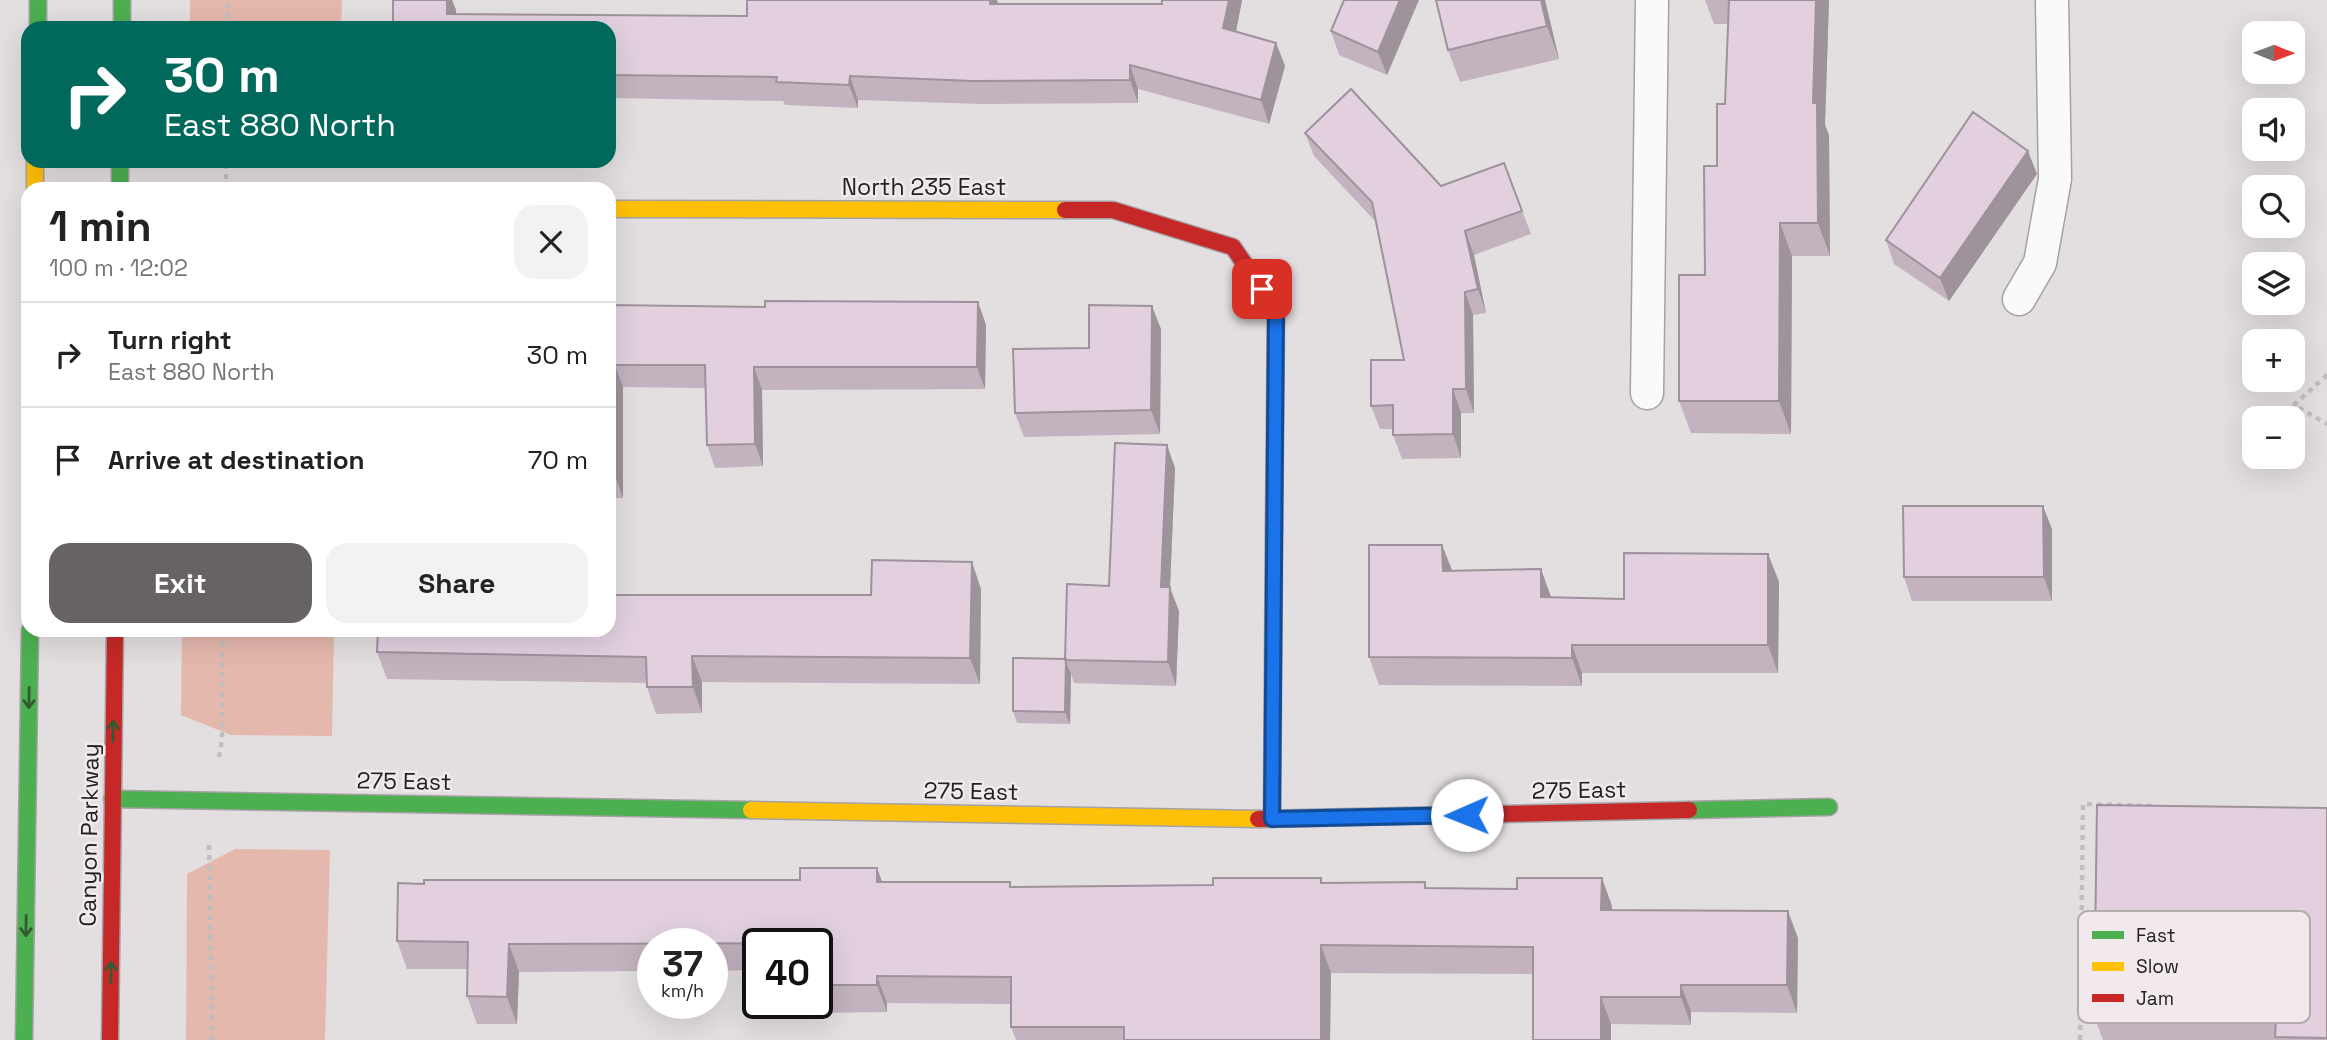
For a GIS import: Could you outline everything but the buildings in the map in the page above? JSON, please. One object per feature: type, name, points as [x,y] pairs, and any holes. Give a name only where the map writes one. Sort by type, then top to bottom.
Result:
[{"type":"main road","points":[[38,0],[38,21]]},
{"type":"main road","points":[[122,0],[122,21]]},
{"type":"main road","name":"North 235 East","points":[[616,209],[1113,210],[1233,247],[1276,310],[1272,819]]},
{"type":"main road","points":[[24,1040],[30,637]]},
{"type":"main road","name":"Canyon Parkway","points":[[110,1040],[114,637]]},
{"type":"main road","name":"275 East","points":[[112,799],[1272,819],[1829,807]]},
{"type":"lane","points":[[1647,393],[1651,0]]},
{"type":"lane","points":[[2019,299],[2040,263],[2055,179],[2052,0]]},
{"type":"path","points":[[228,0],[228,21]]},
{"type":"path","points":[[2327,375],[2294,405],[2327,424]]},
{"type":"path","points":[[222,740],[223,637]]},
{"type":"path","points":[[2082,911],[2083,804],[2164,806]]},
{"type":"path","points":[[209,855],[212,1040]]},
{"type":"shaded area","points":[[190,0],[342,0],[341,21],[190,21]]},
{"type":"shaded area","points":[[182,637],[334,637],[332,736],[231,735],[181,715]]},
{"type":"shaded area","points":[[235,849],[330,850],[325,1040],[186,1040],[187,874]]},
{"type":"traffic: fast","points":[[38,0],[38,21]]},
{"type":"traffic: fast","points":[[122,0],[122,21]]},
{"type":"traffic: fast","points":[[120,168],[120,182]]},
{"type":"traffic: fast","points":[[1272,819],[1274,528]]},
{"type":"traffic: fast","points":[[24,1040],[30,637]]},
{"type":"traffic: fast","points":[[112,799],[751,810]]},
{"type":"traffic: fast","points":[[1689,810],[1829,807]]},
{"type":"traffic: slow","points":[[35,168],[35,182]]},
{"type":"traffic: slow","points":[[616,209],[1065,210]]},
{"type":"traffic: slow","points":[[751,810],[1258,819]]},
{"type":"traffic: jam","points":[[1065,210],[1113,210],[1233,247],[1276,310],[1274,528]]},
{"type":"traffic: jam","points":[[110,1040],[115,637]]},
{"type":"traffic: jam","points":[[1258,819],[1689,810]]},
{"type":"route","points":[[1262,289],[1276,310],[1272,819],[1467,815]]}]
